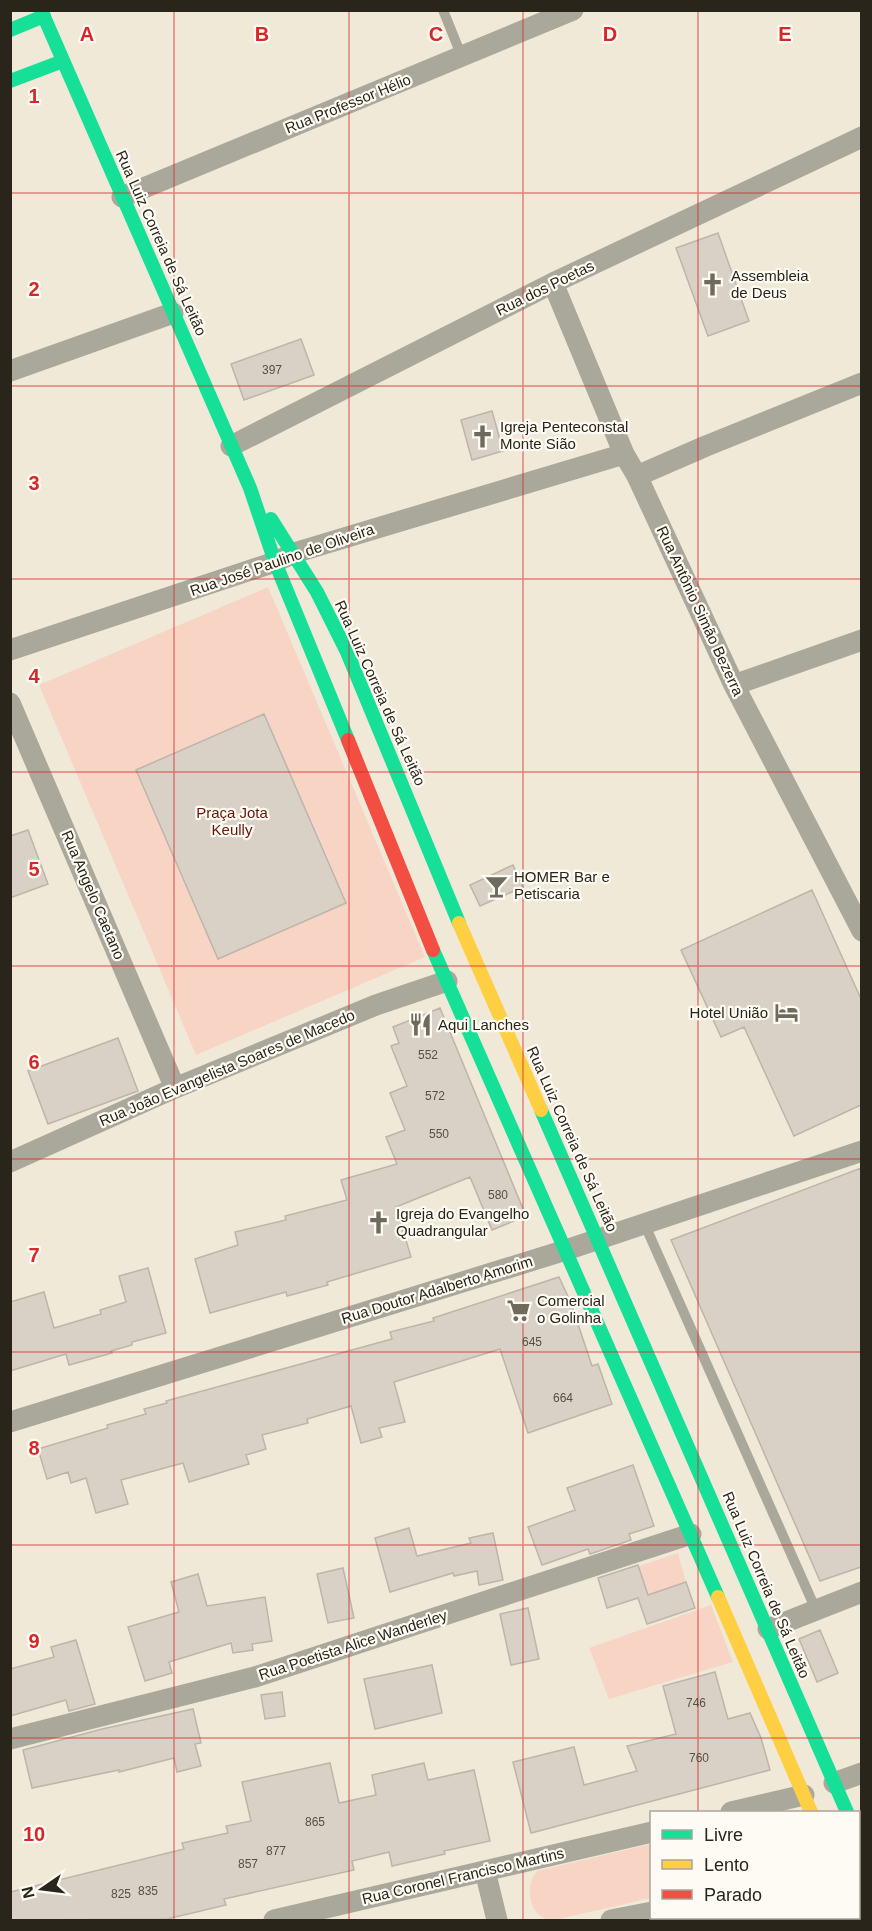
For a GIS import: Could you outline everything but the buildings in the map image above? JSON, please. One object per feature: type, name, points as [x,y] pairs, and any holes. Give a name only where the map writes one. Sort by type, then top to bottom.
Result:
[{"type":"main road","points":[[10,30],[42,14]]},
{"type":"main road","name":"Rua Luiz Correia de Sá Leitão","points":[[42,14],[231,446],[285,557],[432,948],[691,1534],[807,1804]]},
{"type":"main road","points":[[10,81],[63,61]]},
{"type":"main road","name":"Rua Luiz Correia de Sá Leitão","points":[[250,488],[285,557],[318,592],[347,652],[464,934],[847,1811]]},
{"type":"street","name":"Rua Professor Hélio","points":[[122,197],[573,10]]},
{"type":"street","name":"Rua dos Poetas","points":[[231,446],[553,284],[861,137]]},
{"type":"street","name":"Rua Antônio Simão Bezerra","points":[[553,284],[624,454],[637,476],[734,685],[861,931]]},
{"type":"street","points":[[10,371],[173,313]]},
{"type":"street","points":[[637,476],[861,383]]},
{"type":"street","name":"Rua José Paulino de Oliveira","points":[[10,650],[285,557],[624,454]]},
{"type":"street","points":[[734,685],[861,640]]},
{"type":"street","name":"Rua Angelo Caetano","points":[[10,703],[175,1088]]},
{"type":"street","name":"Rua João Evangelista Soares de Macedo","points":[[10,1162],[175,1088],[376,1005],[447,981]]},
{"type":"street","name":"Rua Doutor Adalberto Amorim","points":[[10,1422],[566,1250],[861,1151]]},
{"type":"street","name":"Rua Poetista Alice Wanderley","points":[[10,1739],[255,1677],[691,1534]]},
{"type":"street","points":[[768,1629],[861,1592]]},
{"type":"street","points":[[834,1783],[861,1773]]},
{"type":"street","points":[[740,1811],[807,1804]]},
{"type":"street","name":"Rua Coronel Francisco Martins","points":[[274,1920],[650,1832]]},
{"type":"street","points":[[485,1871],[497,1920]]},
{"type":"street","points":[[611,1920],[650,1912]]},
{"type":"lane","points":[[443,10],[462,57]]},
{"type":"lane","points":[[644,1223],[816,1610]]},
{"type":"green space","name":"Praça Jota Keully","points":[[268,587],[425,957],[196,1055],[39,685]]},
{"type":"green space","points":[[678,1553],[686,1582],[648,1595],[639,1566]]},
{"type":"green space","points":[[711,1605],[733,1662],[609,1699],[589,1648]]},
{"type":"green space","points":[[650,1844],[650,1898],[554,1920],[546,1919],[539,1915],[531,1902],[530,1886],[537,1871]]},
{"type":"traffic: fast","points":[[41,10],[250,488],[275,562],[348,740]]},
{"type":"traffic: fast","points":[[10,30],[44,16]]},
{"type":"traffic: fast","points":[[10,81],[63,61]]},
{"type":"traffic: fast","points":[[271,519],[317,592],[347,652],[459,923]]},
{"type":"traffic: fast","points":[[433,950],[718,1597]]},
{"type":"traffic: fast","points":[[541,1110],[847,1811]]},
{"type":"traffic: fast","points":[[860,1843],[862,1847]]},
{"type":"traffic: slow","points":[[459,923],[541,1110]]},
{"type":"traffic: slow","points":[[718,1597],[811,1811]]},
{"type":"traffic: jam","points":[[348,740],[433,950]]},
{"type":"place","name":"Assembleia de Deus","points":[[713,285]]},
{"type":"place","name":"Igreja Penteconstal Monte Sião","points":[[482,436]]},
{"type":"place","name":"HOMER Bar e Petiscaria","points":[[496,886]]},
{"type":"place","name":"Hotel União","points":[[786,1013]]},
{"type":"place","name":"Aqui Lanches","points":[[420,1025]]},
{"type":"place","name":"Igreja do Evangelho Quadrangular","points":[[378,1223]]},
{"type":"place","name":"Comercial o Golinha","points":[[519,1310]]}]
